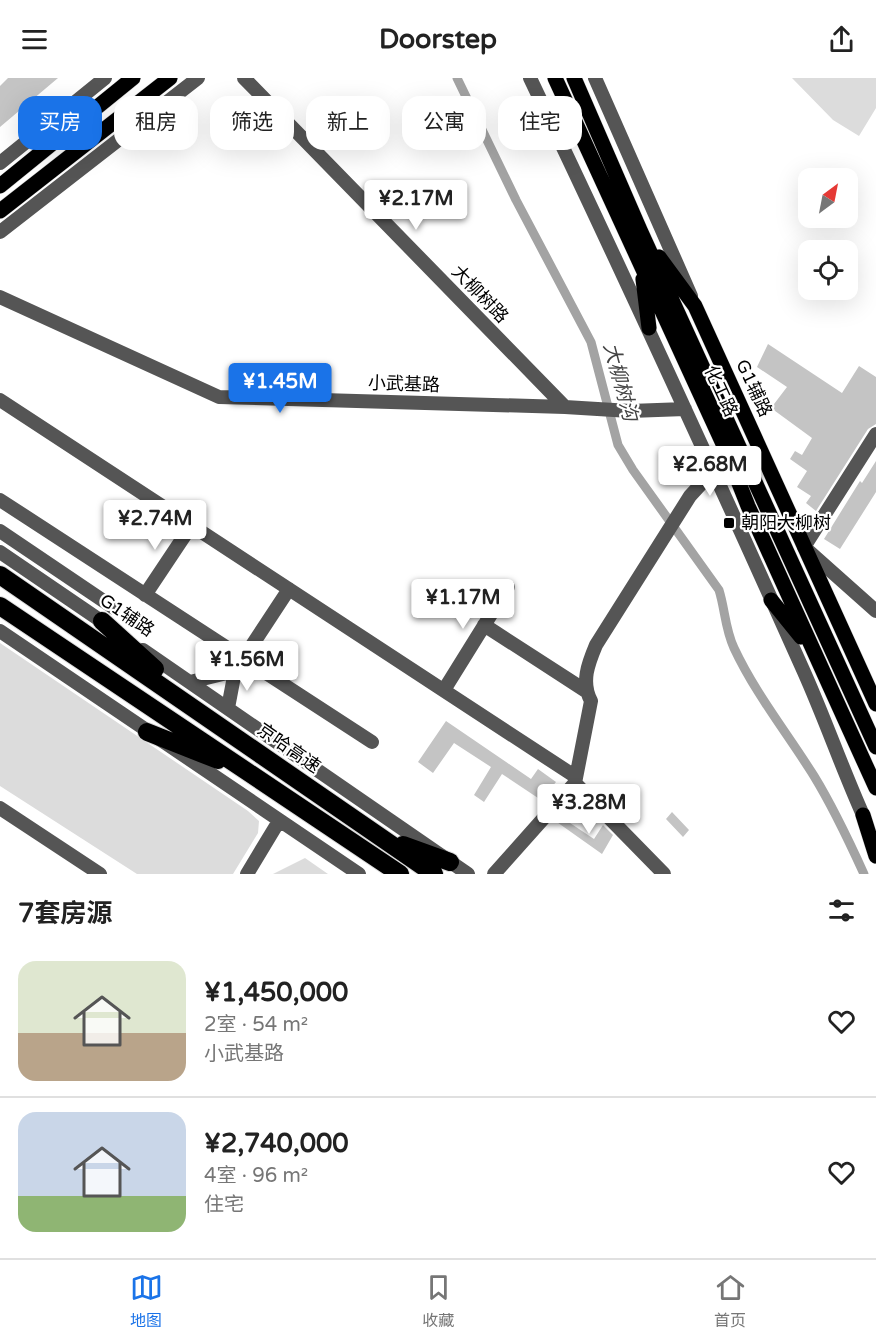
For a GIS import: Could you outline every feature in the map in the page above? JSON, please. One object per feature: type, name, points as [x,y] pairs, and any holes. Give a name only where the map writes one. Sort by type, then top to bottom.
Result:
[{"type":"highway","name":"京哈高速","points":[[0,574],[434,874]]},
{"type":"highway","points":[[0,606],[399,874]]},
{"type":"highway","points":[[108,615],[207,716]]},
{"type":"highway","points":[[147,732],[252,774]]},
{"type":"highway","points":[[374,834],[450,862]]},
{"type":"main road","points":[[102,103],[133,78]]},
{"type":"main road","points":[[0,211],[170,78]]},
{"type":"main road","name":"化工路","points":[[555,78],[725,448],[748,506],[876,788]]},
{"type":"main road","name":"化工路","points":[[574,78],[640,230],[876,747]]},
{"type":"main road","points":[[0,186],[44,150]]},
{"type":"main road","name":"G1辅路","points":[[640,230],[695,306],[876,704]]},
{"type":"main road","points":[[641,264],[649,328]]},
{"type":"main road","points":[[771,600],[815,654]]},
{"type":"main road","points":[[855,658],[867,728]]},
{"type":"main road","points":[[863,815],[876,856]]},
{"type":"street","points":[[0,164],[105,78]]},
{"type":"street","points":[[0,232],[198,78]]},
{"type":"street","name":"大柳树路","points":[[244,78],[565,407]]},
{"type":"street","points":[[530,78],[649,328],[805,674],[841,767],[863,815]]},
{"type":"street","points":[[595,78],[695,306]]},
{"type":"street","points":[[0,164],[34,150]]},
{"type":"street","points":[[30,210],[70,156]]},
{"type":"street","name":"小武基路","points":[[0,297],[219,397],[630,411],[685,409]]},
{"type":"street","points":[[0,400],[444,690],[575,780],[664,874]]},
{"type":"street","points":[[876,434],[804,547],[876,611]]},
{"type":"street","points":[[494,874],[575,780],[591,701],[586,691],[586,668],[596,645],[683,505],[713,471]]},
{"type":"street","points":[[0,500],[372,742]]},
{"type":"street","points":[[146,595],[191,526]]},
{"type":"street","points":[[0,531],[71,579],[108,615]]},
{"type":"street","name":"G1辅路","points":[[0,552],[108,615],[190,682],[468,874]]},
{"type":"street","points":[[71,579],[85,555]]},
{"type":"street","points":[[444,690],[508,587]]},
{"type":"street","points":[[228,708],[235,671],[289,589]]},
{"type":"street","points":[[484,626],[586,691]]},
{"type":"street","points":[[0,631],[359,874]]},
{"type":"street","points":[[190,682],[235,671]]},
{"type":"street","points":[[0,808],[100,874]]},
{"type":"street","points":[[247,874],[279,821]]},
{"type":"shaded area","points":[[792,78],[876,78],[876,108],[859,136],[833,120]]},
{"type":"shaded area","points":[[0,643],[248,811],[259,821],[258,833],[233,874],[137,874],[0,786]]},
{"type":"shaded area","points":[[305,858],[328,874],[273,874]]},
{"type":"building","points":[[8,78],[58,78],[37,96],[18,96],[18,112],[0,127],[0,86]]},
{"type":"building","points":[[768,344],[842,393],[859,366],[876,377],[876,424],[868,429],[816,511],[806,503],[811,496],[797,487],[807,471],[790,459],[795,451],[802,455],[812,438],[771,408],[787,387],[757,367]]},
{"type":"building","points":[[876,461],[876,492],[840,549],[824,539],[860,481],[862,483]]},
{"type":"building","points":[[446,721],[531,779],[538,769],[556,782],[541,800],[502,774],[484,802],[474,795],[491,767],[454,743],[433,773],[418,762]]},
{"type":"building","points":[[672,812],[689,830],[683,837],[666,819]]},
{"type":"building","points":[[558,815],[594,839],[603,825],[613,835],[602,854],[554,820]]},
{"type":"waterway","name":"大柳树沟","points":[[457,78],[516,200],[591,342],[618,445],[633,470],[719,590],[729,634],[742,665],[821,788],[864,874]]},
{"type":"place","name":"朝阳大柳树","points":[[729,523]]}]
